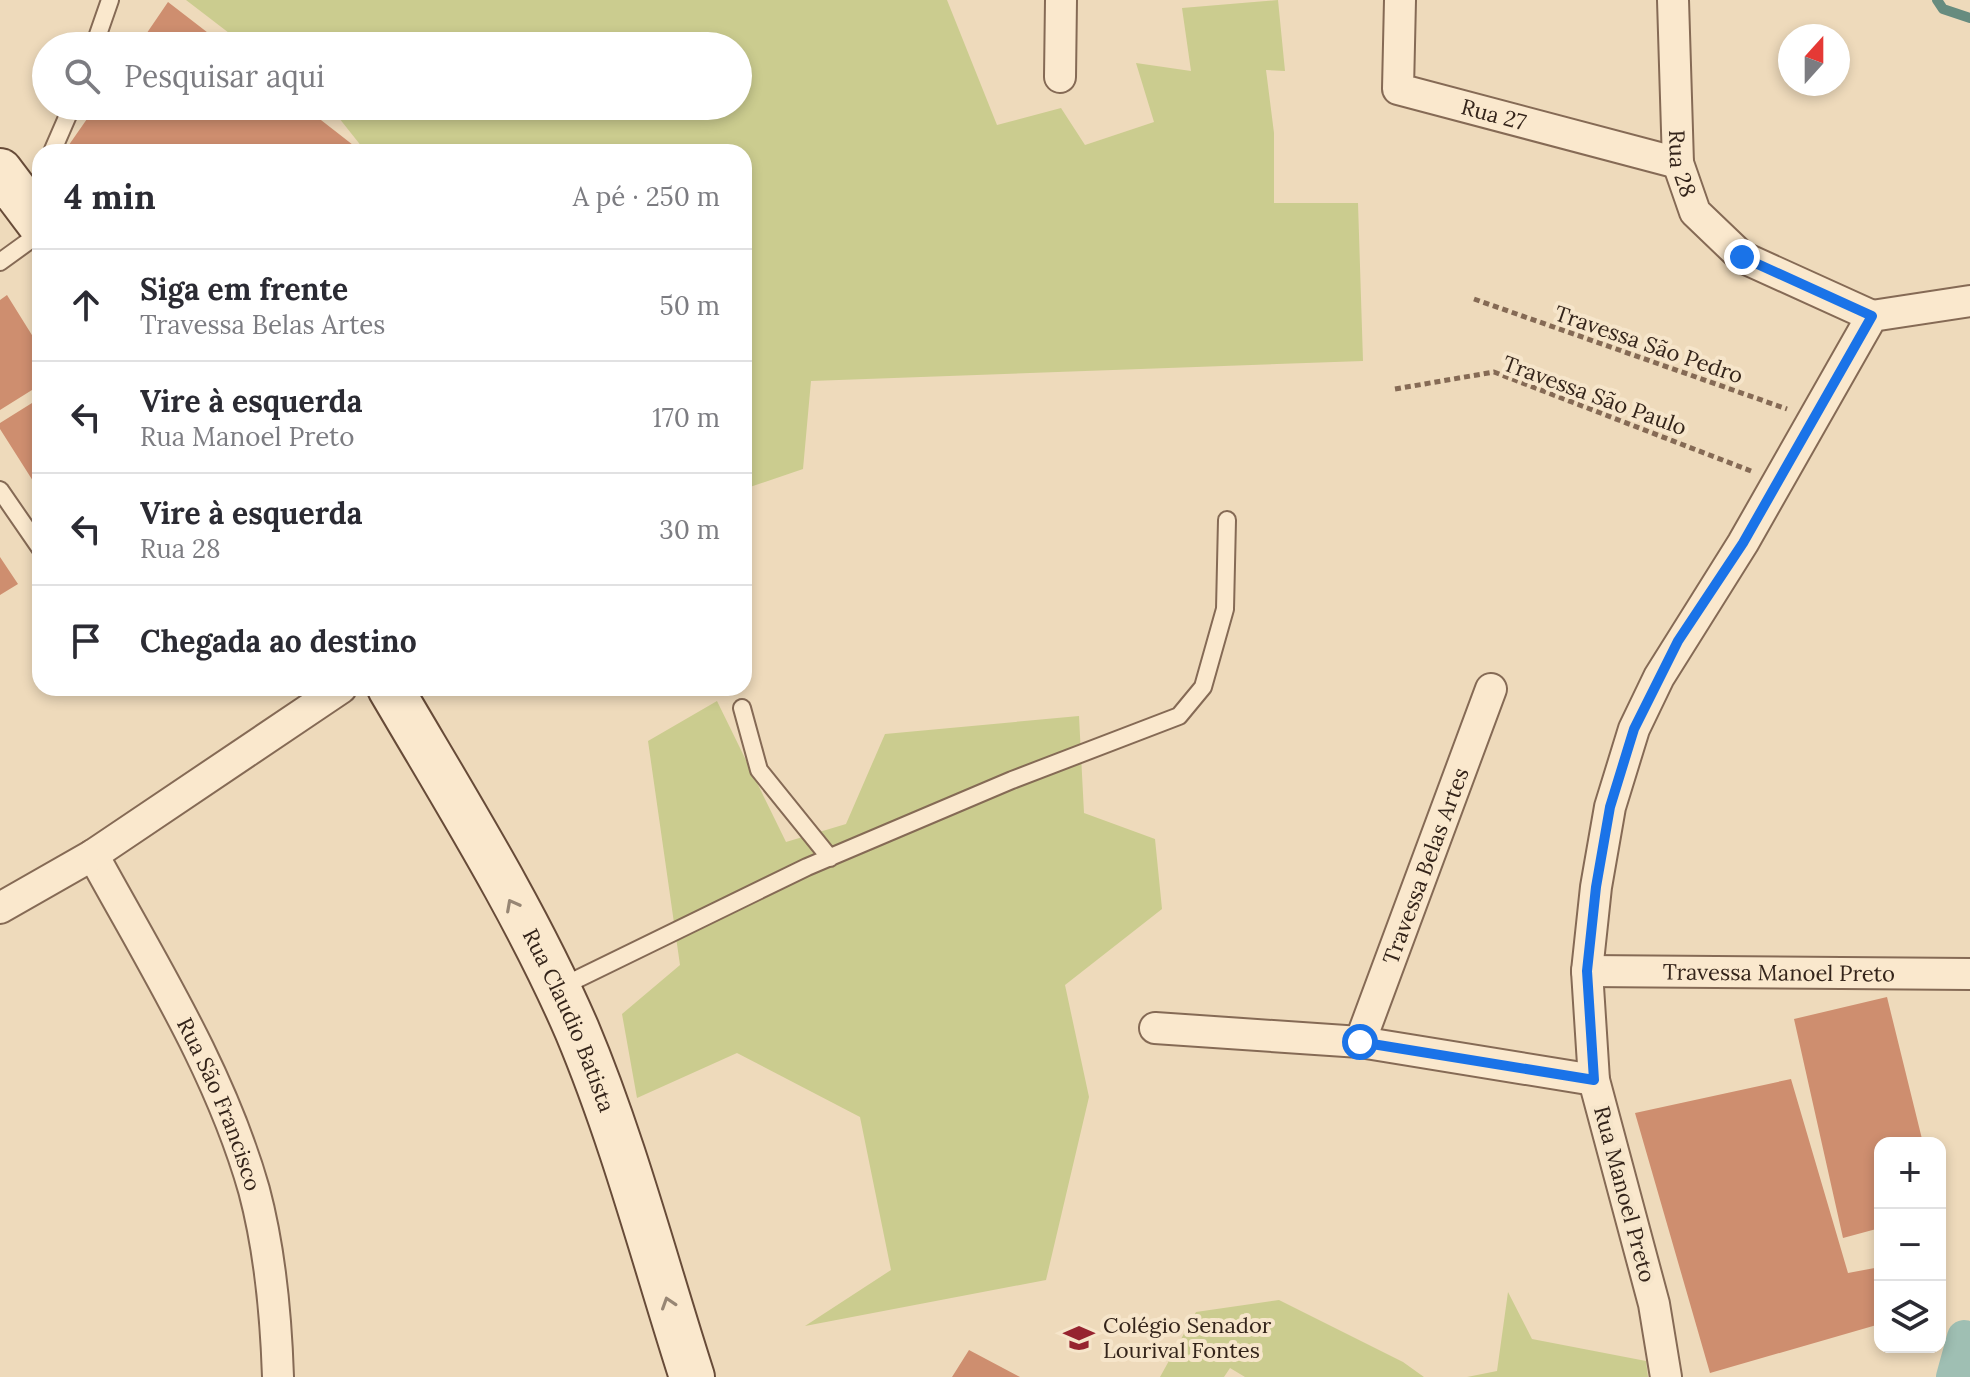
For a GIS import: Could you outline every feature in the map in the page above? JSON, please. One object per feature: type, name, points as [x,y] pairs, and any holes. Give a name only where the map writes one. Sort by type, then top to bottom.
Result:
[{"type":"main road","name":"Rua Claudio Batista","points":[[395,696],[469,824],[576,1030],[607,1111],[692,1377]]},
{"type":"street","points":[[1060,77],[1061,0]]},
{"type":"street","name":"Rua 27","points":[[1400,0],[1398,89],[1678,163]]},
{"type":"street","name":"Rua 28","points":[[1673,0],[1678,163],[1695,212],[1742,257],[1872,316]]},
{"type":"street","points":[[1872,316],[1970,301]]},
{"type":"street","name":"Rua Manoel Preto","points":[[1666,1377],[1654,1304],[1594,1080],[1587,971],[1596,887],[1610,807],[1634,729],[1678,641],[1743,543],[1872,316]]},
{"type":"street","name":"Travessa Belas Artes","points":[[1360,1042],[1491,689]]},
{"type":"street","points":[[0,908],[93,855],[329,696]]},
{"type":"street","name":"Rua São Francisco","points":[[93,855],[198,1045],[241,1150],[254,1191],[267,1262],[278,1377]]},
{"type":"street","name":"Travessa Manoel Preto","points":[[1587,971],[1970,974]]},
{"type":"street","points":[[1155,1028],[1360,1042],[1594,1080]]},
{"type":"lane","points":[[99,32],[110,0]]},
{"type":"lane","points":[[55,144],[66,120]]},
{"type":"lane","points":[[0,262],[28,206]]},
{"type":"lane","points":[[0,490],[32,536]]},
{"type":"lane","points":[[556,989],[830,858],[1012,780],[1179,716],[1203,687],[1225,609],[1227,520]]},
{"type":"lane","points":[[742,708],[759,770],[830,858]]},
{"type":"path","name":"Travessa São Pedro","points":[[1474,299],[1814,419]]},
{"type":"path","name":"Travessa São Paulo","points":[[1395,389],[1494,372],[1779,481]]},
{"type":"green space","points":[[186,0],[947,0],[997,125],[1061,108],[1085,145],[1154,122],[1136,63],[1191,71],[1182,8],[1278,0],[1285,71],[1266,70],[1274,133],[1274,203],[1358,203],[1363,361],[811,381],[803,469],[752,486],[752,144],[360,144],[341,120],[752,120],[752,32],[228,32]]},
{"type":"green space","points":[[717,701],[786,842],[846,824],[885,734],[1079,716],[1084,813],[1155,839],[1162,909],[1065,985],[1089,1097],[1046,1280],[805,1326],[891,1270],[860,1117],[737,1053],[637,1098],[622,1014],[680,965],[648,741]]},
{"type":"green space","points":[[1508,1292],[1532,1339],[1646,1361],[1648,1377],[1467,1377],[1497,1371]]},
{"type":"green space","points":[[1279,1300],[1403,1362],[1424,1377],[1245,1377],[1230,1368],[1224,1377],[1160,1377],[1196,1312]]},
{"type":"building","points":[[168,2],[207,32],[148,32]]},
{"type":"building","points":[[86,120],[321,120],[352,144],[70,144]]},
{"type":"building","points":[[7,295],[32,335],[32,390],[0,410],[0,300]]},
{"type":"building","points":[[32,403],[32,479],[0,429],[0,423]]},
{"type":"building","points":[[0,557],[18,584],[0,595]]},
{"type":"building","points":[[1887,997],[1922,1137],[1874,1137],[1874,1230],[1843,1238],[1794,1019]]},
{"type":"building","points":[[1791,1079],[1848,1273],[1874,1268],[1874,1326],[1710,1373],[1635,1113]]},
{"type":"building","points":[[969,1350],[1020,1377],[952,1377]]},
{"type":"waterway","points":[[1937,0],[1943,9],[1970,18]]},
{"type":"waterway","points":[[1953,1377],[1964,1337]]},
{"type":"place","name":"Colégio Senador Lourival Fontes","points":[[1079,1338]]},
{"type":"route","points":[[1360,1042],[1594,1080],[1587,971],[1596,887],[1610,807],[1634,729],[1678,641],[1743,543],[1872,316],[1742,257]]}]
